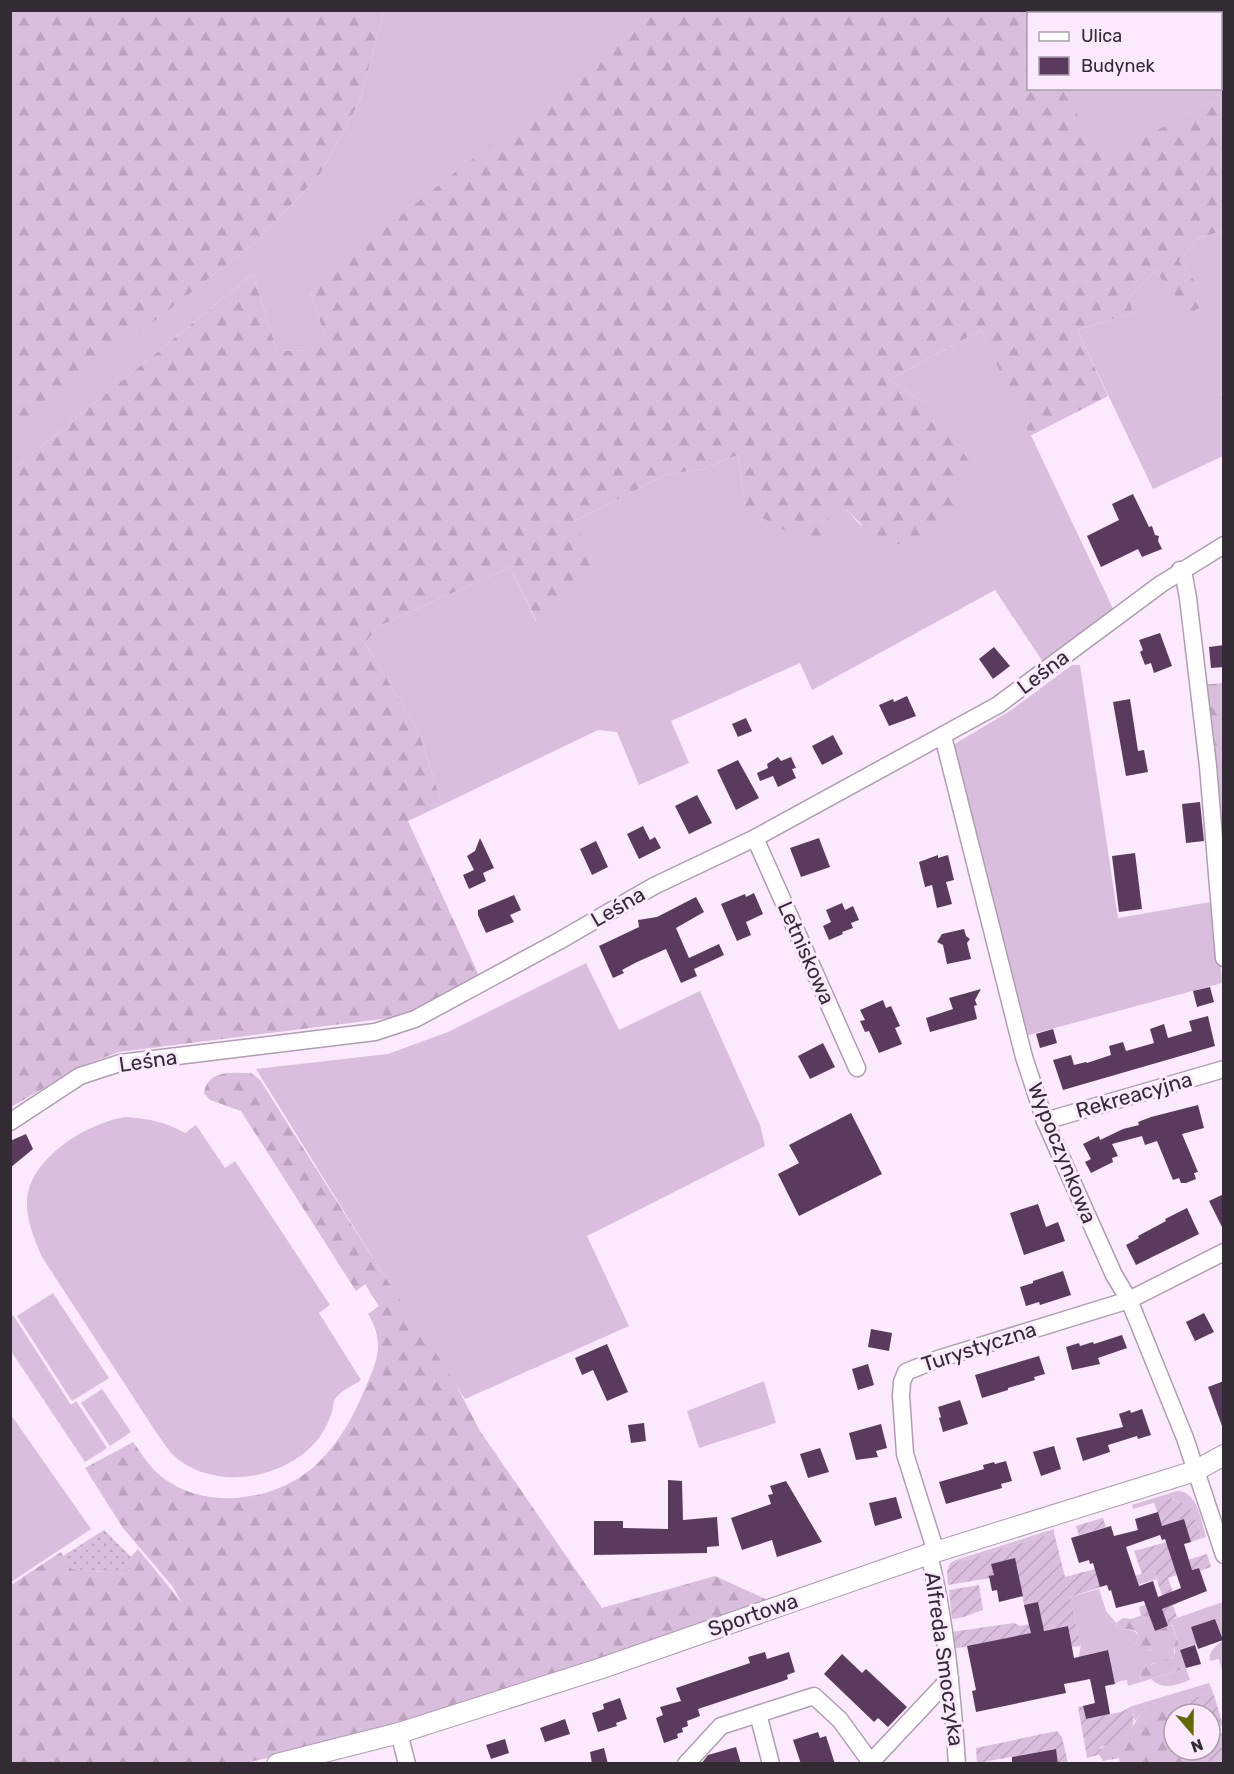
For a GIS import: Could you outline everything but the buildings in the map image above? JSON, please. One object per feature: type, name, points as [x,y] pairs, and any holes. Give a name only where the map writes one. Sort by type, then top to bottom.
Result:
[{"type":"street","name":"Leśna","points":[[10,1122],[80,1076],[120,1063],[375,1032],[415,1020],[654,886],[755,838],[998,705],[1180,570],[1224,545]]},
{"type":"street","points":[[1180,570],[1184,576],[1188,598],[1208,766],[1224,958]]},
{"type":"street","name":"Wypoczynkowa","points":[[944,736],[1024,1057],[1045,1121],[1114,1275],[1129,1300],[1185,1438],[1222,1544]]},
{"type":"street","name":"Letniskowa","points":[[755,838],[857,1068]]},
{"type":"street","name":"Rekreacyjna","points":[[1045,1121],[1224,1069]]},
{"type":"street","name":"Turystyczna","points":[[932,1553],[905,1455],[901,1396],[902,1382],[906,1372],[938,1359],[1129,1300],[1224,1251]]},
{"type":"street","name":"Sportowa","points":[[277,1764],[399,1733],[602,1668],[932,1553],[1195,1471],[1224,1455]]},
{"type":"street","name":"Alfreda Smoczyka","points":[[932,1553],[950,1678],[957,1764]]},
{"type":"street","points":[[686,1764],[721,1726],[814,1696],[840,1720],[872,1762],[950,1678]]},
{"type":"street","points":[[758,1714],[771,1764]]},
{"type":"street","points":[[399,1733],[407,1764]]},
{"type":"green space","points":[[11,10],[384,11],[360,100],[320,174],[258,240],[11,433]]},
{"type":"green space","points":[[384,11],[656,11],[631,34],[311,293],[326,340],[310,350],[277,351],[253,274],[11,471],[10,433],[258,240],[320,174],[360,100]]},
{"type":"green space","points":[[656,11],[1016,11],[1027,30],[1027,90],[1063,90],[1103,157],[1223,97],[1223,231],[1198,238],[1179,261],[1211,302],[1189,313],[1155,271],[1129,297],[1133,313],[1077,330],[1108,396],[1030,436],[981,330],[889,380],[927,404],[970,462],[955,504],[912,542],[883,546],[846,509],[830,509],[826,539],[780,529],[745,506],[738,455],[703,469],[665,475],[573,522],[599,566],[581,590],[537,622],[510,567],[379,626],[365,643],[419,732],[442,805],[408,821],[481,980],[414,1015],[119,1052],[86,1064],[11,1107],[11,471],[253,274],[277,351],[309,350],[326,340],[311,293],[329,272],[631,34]]},
{"type":"green space","points":[[1016,11],[1223,11],[1223,97],[1102,158],[1063,90],[1222,90],[1222,12],[1027,12],[1027,30]]},
{"type":"green space","points":[[1223,231],[1224,392],[1221,394],[1224,399],[1223,456],[1153,489],[1077,330],[1133,313],[1129,297],[1155,271],[1189,312],[1210,301],[1179,261],[1198,238]]},
{"type":"green space","points":[[981,330],[1117,617],[1047,668],[995,590],[812,690],[800,663],[671,721],[689,763],[639,785],[617,732],[598,730],[442,805],[419,732],[365,643],[379,626],[510,567],[536,621],[573,522],[665,475],[703,469],[738,455],[745,506],[846,509],[861,526],[927,404],[889,380]]},
{"type":"green space","points":[[1072,665],[1080,665],[1118,918],[1216,901],[1222,983],[1025,1036],[953,745],[1010,711]]},
{"type":"green space","points":[[1223,683],[1223,962],[1198,685]]},
{"type":"green space","points":[[586,963],[619,1030],[700,991],[760,1125],[765,1146],[587,1236],[629,1326],[465,1399],[381,1271],[256,1069],[388,1054],[448,1032]]},
{"type":"green space","points":[[229,1073],[251,1073],[260,1080],[381,1271],[453,1379],[480,1431],[602,1608],[715,1576],[770,1601],[601,1659],[347,1740],[245,1763],[11,1764],[11,1585],[61,1552],[72,1569],[126,1574],[131,1557],[138,1549],[182,1603],[173,1587],[123,1528],[85,1468],[133,1442],[146,1461],[162,1477],[180,1488],[199,1495],[220,1498],[263,1493],[302,1476],[326,1455],[350,1420],[373,1371],[378,1344],[374,1325],[368,1314],[379,1306],[365,1284],[356,1291],[241,1111],[210,1100],[204,1093],[206,1085],[216,1076]]},
{"type":"green space","points":[[125,1117],[156,1121],[185,1133],[196,1125],[225,1168],[235,1161],[330,1305],[319,1313],[361,1380],[337,1396],[327,1425],[314,1444],[299,1457],[283,1466],[245,1477],[225,1477],[188,1466],[172,1454],[42,1257],[27,1211],[29,1188],[37,1173],[61,1146],[94,1127]]},
{"type":"green space","points":[[53,1293],[109,1378],[72,1401],[17,1316]]},
{"type":"green space","points":[[13,1315],[71,1405],[76,1401],[107,1448],[85,1462],[11,1351],[11,1317]]},
{"type":"green space","points":[[764,1381],[776,1423],[699,1448],[687,1411]]},
{"type":"green space","points":[[102,1389],[131,1432],[110,1446],[81,1403]]},
{"type":"green space","points":[[11,1415],[91,1529],[10,1582]]},
{"type":"green space","points":[[1177,1491],[1184,1492],[1194,1501],[1206,1537],[1202,1538],[1190,1506],[1170,1498],[1133,1509],[1132,1505]]},
{"type":"green space","points":[[1170,1498],[1190,1506],[1202,1538],[1191,1542],[1184,1519],[1162,1526],[1154,1502]]},
{"type":"green space","points":[[1103,1518],[1106,1527],[1079,1535],[1076,1526]]},
{"type":"green space","points":[[1054,1529],[1054,1533],[951,1564],[947,1571],[950,1563],[956,1560]]},
{"type":"green space","points":[[104,1530],[131,1557],[127,1574],[72,1569],[63,1556]]},
{"type":"green space","points":[[1054,1533],[1065,1577],[1095,1569],[1101,1587],[1070,1597],[1081,1646],[1072,1647],[1067,1626],[953,1649],[951,1632],[1014,1623],[1020,1626],[1042,1621],[1038,1602],[1024,1605],[1015,1559],[992,1564],[994,1575],[990,1578],[948,1585],[947,1571],[951,1564]]},
{"type":"green space","points":[[1167,1542],[1174,1564],[1207,1554],[1211,1567],[1200,1571],[1198,1568],[1168,1578],[1177,1604],[1173,1605],[1177,1617],[1171,1620],[1172,1625],[1168,1626],[1164,1615],[1151,1620],[1149,1614],[1141,1616],[1139,1607],[1163,1598],[1154,1571],[1142,1574],[1134,1551]]},
{"type":"green space","points":[[1154,1570],[1156,1579],[1119,1591],[1116,1582]]},
{"type":"green space","points":[[979,1585],[983,1610],[952,1619],[949,1590]]},
{"type":"green space","points":[[1099,1589],[1106,1611],[1116,1623],[1117,1628],[1136,1632],[1138,1635],[1139,1639],[1135,1645],[1149,1651],[1165,1643],[1172,1643],[1174,1646],[1174,1656],[1166,1661],[1151,1664],[1140,1677],[1141,1682],[1128,1686],[1127,1680],[1115,1684],[1107,1650],[1086,1655],[1086,1680],[1073,1683],[1081,1646],[1070,1597]]},
{"type":"green space","points":[[1223,1602],[1223,1640],[1215,1619],[1191,1627],[1197,1644],[1180,1650],[1171,1620]]},
{"type":"green space","points":[[1149,1613],[1155,1631],[1172,1625],[1186,1668],[1141,1682],[1140,1670],[1172,1658],[1175,1653],[1174,1646],[1168,1643],[1143,1653],[1138,1652],[1134,1647],[1139,1639],[1137,1632],[1117,1628],[1116,1623],[1123,1618],[1131,1619]]},
{"type":"green space","points":[[1223,1640],[1222,1670],[1219,1659],[1210,1661],[1210,1654]]},
{"type":"green space","points":[[1186,1668],[1190,1680],[1179,1684],[1165,1686],[1151,1679]]},
{"type":"green space","points":[[1209,1683],[1213,1692],[1188,1700],[1189,1702],[1162,1702],[1162,1709],[1143,1711],[1135,1721],[1132,1706]]},
{"type":"green space","points":[[1213,1692],[1216,1702],[1189,1702],[1188,1700]]},
{"type":"green space","points":[[1162,1702],[1162,1762],[1209,1763],[1120,1763],[1119,1758],[1103,1761],[1098,1753],[1100,1750],[1110,1742],[1126,1736],[1144,1710],[1154,1703]]},
{"type":"green space","points":[[1083,1706],[1086,1719],[1121,1712],[1132,1706],[1131,1730],[1123,1737],[1101,1747],[1098,1755],[1087,1758],[1078,1707]]},
{"type":"green space","points":[[1057,1731],[1062,1737],[1068,1763],[1058,1763],[1055,1749],[977,1763],[976,1748]]},
{"type":"green space","points":[[1223,1733],[1223,1763],[1209,1763],[1222,1762]]}]
